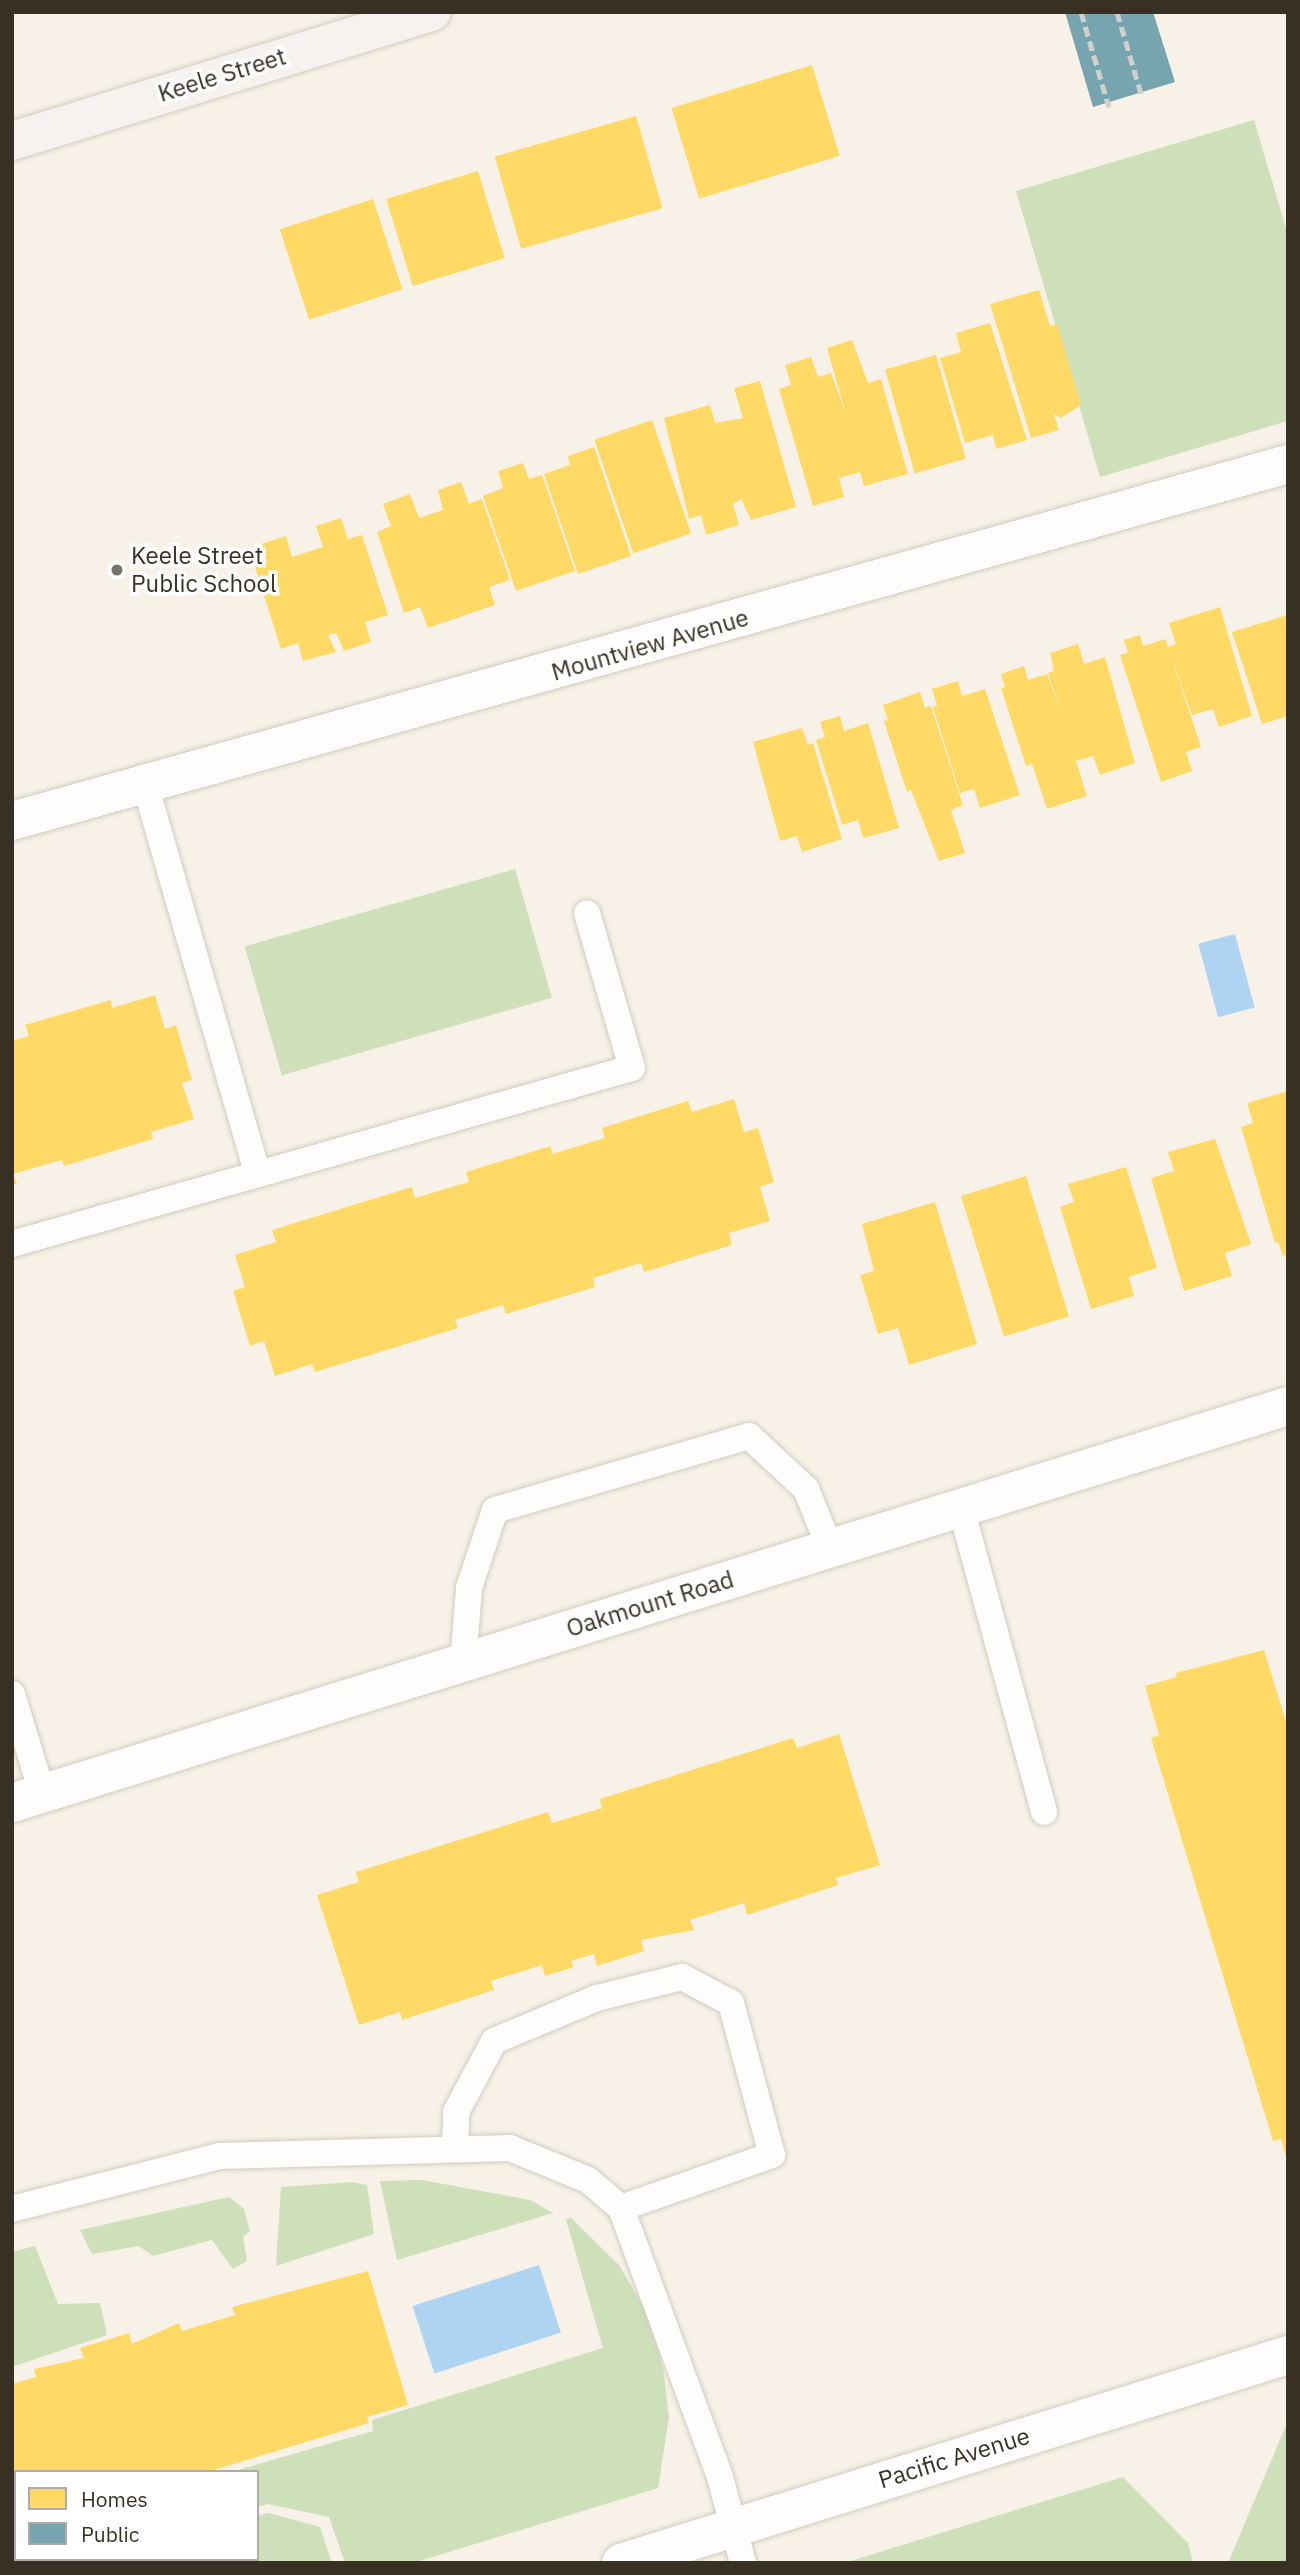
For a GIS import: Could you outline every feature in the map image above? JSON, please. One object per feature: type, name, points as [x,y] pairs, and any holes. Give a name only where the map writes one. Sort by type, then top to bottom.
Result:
[{"type":"main road","name":"Keele Street","points":[[12,141],[432,12]]},
{"type":"street","name":"Mountview Avenue","points":[[12,821],[1288,464]]},
{"type":"street","name":"Oakmount Road","points":[[27,1798],[1288,1406]]},
{"type":"street","name":"Pacific Avenue","points":[[621,2563],[739,2545],[1288,2355]]},
{"type":"lane","points":[[145,784],[257,1173]]},
{"type":"lane","points":[[12,1244],[632,1068],[587,913]]},
{"type":"lane","points":[[463,1662],[469,1588],[495,1510],[749,1436],[806,1489],[830,1548]]},
{"type":"lane","points":[[961,1508],[1044,1812]]},
{"type":"lane","points":[[12,1694],[27,1798]]},
{"type":"lane","points":[[455,2149],[456,2112],[494,2041],[597,1998],[682,1977],[731,2003],[772,2155],[621,2208]]},
{"type":"lane","points":[[12,2209],[220,2156],[510,2148],[588,2180],[621,2208],[739,2545]]},
{"type":"green space","points":[[1254,120],[1288,235],[1288,421],[1100,477],[1016,191]]},
{"type":"green space","points":[[515,869],[552,998],[282,1075],[245,946]]},
{"type":"green space","points":[[422,2180],[530,2200],[553,2213],[397,2260],[380,2181]]},
{"type":"green space","points":[[353,2182],[367,2185],[374,2234],[276,2266],[281,2187]]},
{"type":"green space","points":[[229,2197],[244,2209],[250,2232],[243,2236],[247,2261],[233,2269],[212,2240],[153,2256],[139,2246],[92,2254],[80,2230]]},
{"type":"green space","points":[[570,2217],[619,2265],[646,2311],[663,2367],[669,2417],[658,2488],[413,2563],[345,2563],[329,2517],[268,2504],[259,2506],[259,2470],[238,2470],[373,2431],[372,2420],[603,2348],[566,2220]]},
{"type":"green space","points":[[35,2246],[58,2304],[100,2303],[107,2335],[12,2367],[12,2252]]},
{"type":"green space","points":[[1288,2427],[1288,2563],[1228,2563],[1285,2428]]},
{"type":"green space","points":[[1123,2477],[1188,2543],[1193,2563],[844,2563]]},
{"type":"green space","points":[[269,2513],[320,2527],[332,2563],[201,2563],[259,2561],[259,2516]]},
{"type":"water","points":[[1235,934],[1255,1007],[1218,1017],[1198,944]]},
{"type":"water","points":[[539,2265],[561,2333],[434,2374],[413,2306]]},
{"type":"building: Homes","points":[[812,65],[840,156],[699,199],[671,108]]},
{"type":"building: Homes","points":[[636,116],[662,208],[521,249],[495,157]]},
{"type":"building: Homes","points":[[478,171],[505,258],[413,286],[386,199]]},
{"type":"building: Homes","points":[[373,199],[402,289],[309,320],[280,229]]},
{"type":"building: Homes","points":[[1039,290],[1050,326],[1057,324],[1081,405],[1061,418],[1054,414],[1059,430],[1031,438],[990,304]]},
{"type":"building: Homes","points":[[990,323],[1027,440],[996,449],[993,435],[965,443],[940,358],[961,352],[956,333]]},
{"type":"building: Homes","points":[[852,340],[868,383],[881,379],[908,474],[864,486],[860,472],[839,478],[844,497],[813,506],[779,389],[791,385],[785,365],[811,357],[818,377],[831,373],[846,414],[827,348]]},
{"type":"building: Homes","points":[[936,355],[966,459],[915,473],[885,370]]},
{"type":"building: Homes","points":[[760,381],[796,507],[751,520],[741,499],[733,504],[739,525],[706,535],[701,515],[689,519],[664,418],[710,405],[715,423],[743,418],[734,388]]},
{"type":"building: Homes","points":[[652,420],[691,533],[633,553],[594,440]]},
{"type":"building: Homes","points":[[594,447],[631,556],[578,574],[544,474],[570,465],[568,456]]},
{"type":"building: Homes","points":[[523,463],[529,479],[542,475],[575,571],[516,591],[483,496],[503,488],[498,471]]},
{"type":"building: Homes","points":[[461,482],[469,504],[482,499],[510,580],[489,587],[495,605],[428,628],[420,607],[404,613],[377,532],[391,526],[383,504],[410,494],[419,518],[443,510],[438,490]]},
{"type":"building: Homes","points":[[341,518],[348,539],[362,535],[388,615],[365,622],[371,642],[344,651],[336,633],[328,635],[336,652],[303,661],[298,643],[281,649],[255,567],[267,563],[261,544],[286,536],[292,557],[323,547],[316,526]]},
{"type":"building: Homes","points":[[1220,607],[1252,716],[1219,727],[1213,709],[1192,715],[1170,653],[1201,747],[1186,752],[1192,771],[1161,782],[1120,655],[1128,653],[1124,640],[1140,635],[1143,646],[1166,639],[1168,647],[1176,644],[1169,623]]},
{"type":"building: Homes","points":[[1287,615],[1288,716],[1262,724],[1232,632]]},
{"type":"building: Homes","points":[[1078,644],[1084,664],[1105,657],[1135,763],[1100,775],[1093,756],[1076,761],[1087,796],[1047,809],[1032,764],[1026,766],[1001,688],[1005,687],[1001,674],[1024,666],[1028,680],[1047,674],[1063,718],[1048,673],[1054,671],[1050,653]]},
{"type":"building: Homes","points":[[958,681],[962,696],[985,689],[1020,795],[980,808],[974,789],[960,793],[933,707],[937,705],[932,689]]},
{"type":"building: Homes","points":[[920,692],[925,708],[931,706],[963,805],[951,810],[965,853],[939,861],[911,790],[907,792],[884,721],[888,720],[883,705]]},
{"type":"building: Homes","points":[[840,716],[844,731],[868,723],[899,828],[863,838],[858,820],[842,825],[816,740],[825,737],[820,722]]},
{"type":"building: Homes","points":[[802,728],[808,745],[813,743],[842,839],[802,852],[797,836],[780,841],[753,742]]},
{"type":"building: Homes","points":[[155,995],[165,1029],[176,1025],[192,1080],[182,1083],[194,1119],[151,1132],[153,1139],[64,1166],[62,1160],[13,1174],[17,1184],[12,1185],[12,1041],[29,1036],[25,1025],[111,1000],[112,1008]]},
{"type":"building: Homes","points":[[1288,1091],[1288,1255],[1283,1256],[1278,1242],[1275,1243],[1241,1127],[1253,1123],[1247,1103]]},
{"type":"building: Homes","points":[[734,1099],[744,1132],[758,1128],[774,1182],[760,1187],[770,1221],[729,1233],[732,1245],[644,1272],[641,1263],[593,1278],[595,1287],[506,1314],[503,1305],[455,1320],[458,1328],[315,1372],[312,1364],[275,1376],[264,1341],[250,1346],[233,1291],[245,1287],[235,1255],[276,1242],[272,1230],[412,1187],[415,1198],[469,1182],[466,1172],[551,1146],[552,1154],[605,1138],[602,1128],[688,1101],[692,1112]]},
{"type":"building: Homes","points":[[1215,1139],[1251,1244],[1225,1253],[1232,1276],[1184,1291],[1151,1178],[1174,1171],[1168,1152]]},
{"type":"building: Homes","points":[[1126,1167],[1157,1268],[1129,1277],[1134,1296],[1091,1309],[1060,1207],[1074,1202],[1068,1184]]},
{"type":"building: Homes","points":[[1026,1176],[1069,1317],[1004,1336],[961,1196]]},
{"type":"building: Homes","points":[[935,1202],[977,1344],[909,1365],[898,1328],[878,1334],[860,1275],[874,1271],[862,1224]]},
{"type":"building: Homes","points":[[1264,1650],[1288,1728],[1287,2160],[1281,2139],[1273,2141],[1151,1738],[1159,1735],[1145,1686],[1177,1677],[1176,1673]]},
{"type":"building: Homes","points":[[839,1734],[880,1865],[836,1878],[838,1885],[747,1915],[744,1903],[690,1920],[694,1930],[641,1940],[644,1951],[597,1966],[594,1954],[571,1961],[574,1967],[545,1976],[542,1965],[491,1981],[494,1990],[402,2020],[400,2012],[359,2025],[317,1895],[359,1882],[356,1872],[548,1812],[552,1823],[602,1808],[600,1799],[793,1738],[797,1748]]},
{"type":"building: Homes","points":[[368,2271],[408,2405],[367,2417],[369,2423],[214,2470],[14,2470],[12,2533],[12,2384],[36,2377],[34,2369],[84,2358],[80,2348],[129,2333],[132,2344],[179,2323],[182,2331],[235,2315],[232,2307]]},
{"type":"building: Public","points":[[1065,12],[1153,12],[1175,82],[1093,107]]},
{"type":"railway","points":[[1081,12],[1109,107]]},
{"type":"railway","points":[[1117,12],[1142,97]]},
{"type":"place","name":"Keele Street Public School","points":[[117,570]]}]
